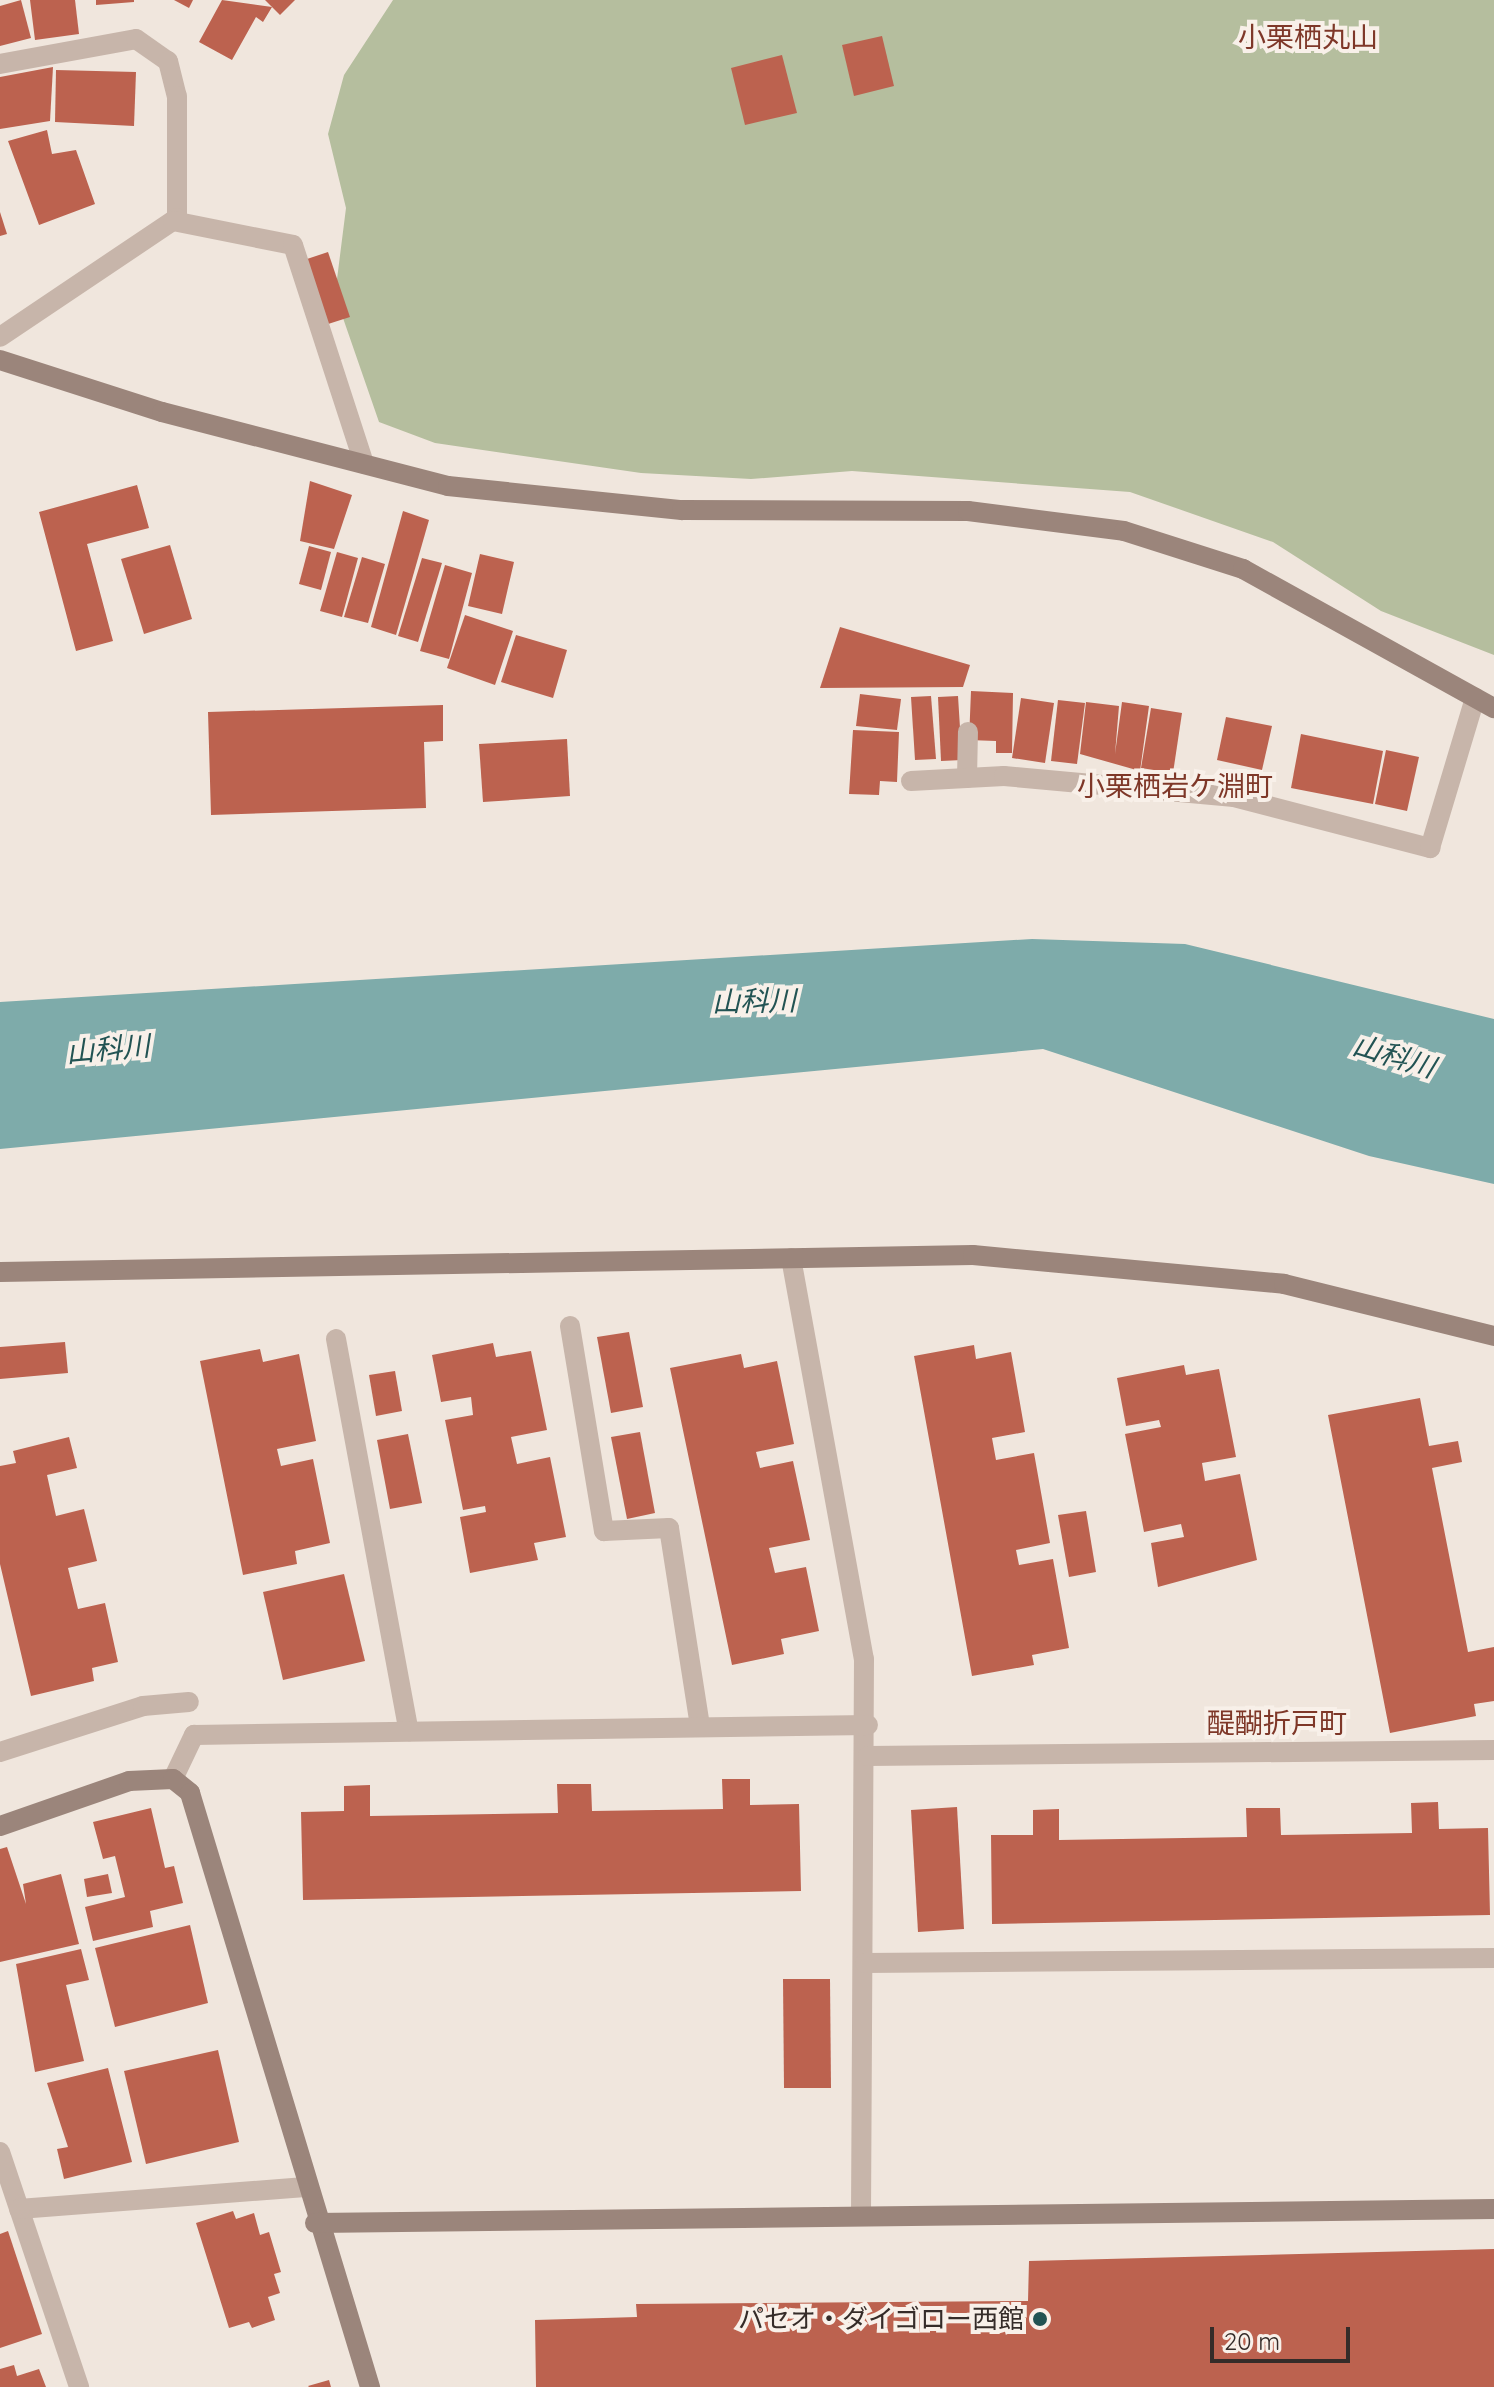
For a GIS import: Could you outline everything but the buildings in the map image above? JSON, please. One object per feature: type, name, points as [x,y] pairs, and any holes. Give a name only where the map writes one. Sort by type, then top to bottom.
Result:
[{"type":"street","points":[[0,64],[136,39],[168,61],[177,96],[173,221]]},
{"type":"street","points":[[0,337],[173,221],[293,245],[364,464]]},
{"type":"street","points":[[0,360],[448,486],[682,510],[968,511],[1124,531],[1243,569],[1494,708]]},
{"type":"street","points":[[911,781],[967,778],[1234,797],[1430,848],[1475,698]]},
{"type":"street","points":[[967,778],[968,732]]},
{"type":"street","points":[[0,1272],[973,1255],[1284,1284],[1494,1336]]},
{"type":"street","points":[[791,1258],[864,1659],[868,1756],[861,2214]]},
{"type":"street","points":[[570,1326],[604,1531],[669,1528],[700,1727]]},
{"type":"street","points":[[336,1339],[409,1731]]},
{"type":"street","points":[[1,1748],[143,1706],[189,1702]]},
{"type":"street","points":[[173,1779],[194,1735],[868,1725]]},
{"type":"street","points":[[868,1756],[1494,1750]]},
{"type":"street","points":[[0,1826],[129,1781],[173,1779]]},
{"type":"street","points":[[173,1779],[202,1817],[315,2223],[370,2387]]},
{"type":"street","points":[[865,1963],[1494,1958]]},
{"type":"street","points":[[0,2152],[79,2387]]},
{"type":"street","points":[[19,2209],[305,2187]]},
{"type":"street","points":[[315,2223],[861,2214],[1494,2209]]},
{"type":"green space","points":[[393,0],[1494,0],[1494,655],[1381,611],[1273,542],[1130,492],[852,471],[751,479],[641,473],[435,443],[379,422],[335,295],[346,208],[328,134],[344,75]]},
{"type":"water","name":"山科川","points":[[1032,939],[1185,944],[1494,1019],[1494,1184],[1369,1156],[1043,1049],[0,1149],[0,1002]]},
{"type":"place","name":"パセオ・ダイゴロー西館","points":[[1040,2319]]},
{"type":"district","name":"小栗栖丸山","points":[[1308,37]]},
{"type":"district","name":"小栗栖岩ケ淵町","points":[[1175,786]]},
{"type":"district","name":"醍醐折戸町","points":[[1277,1723]]}]
